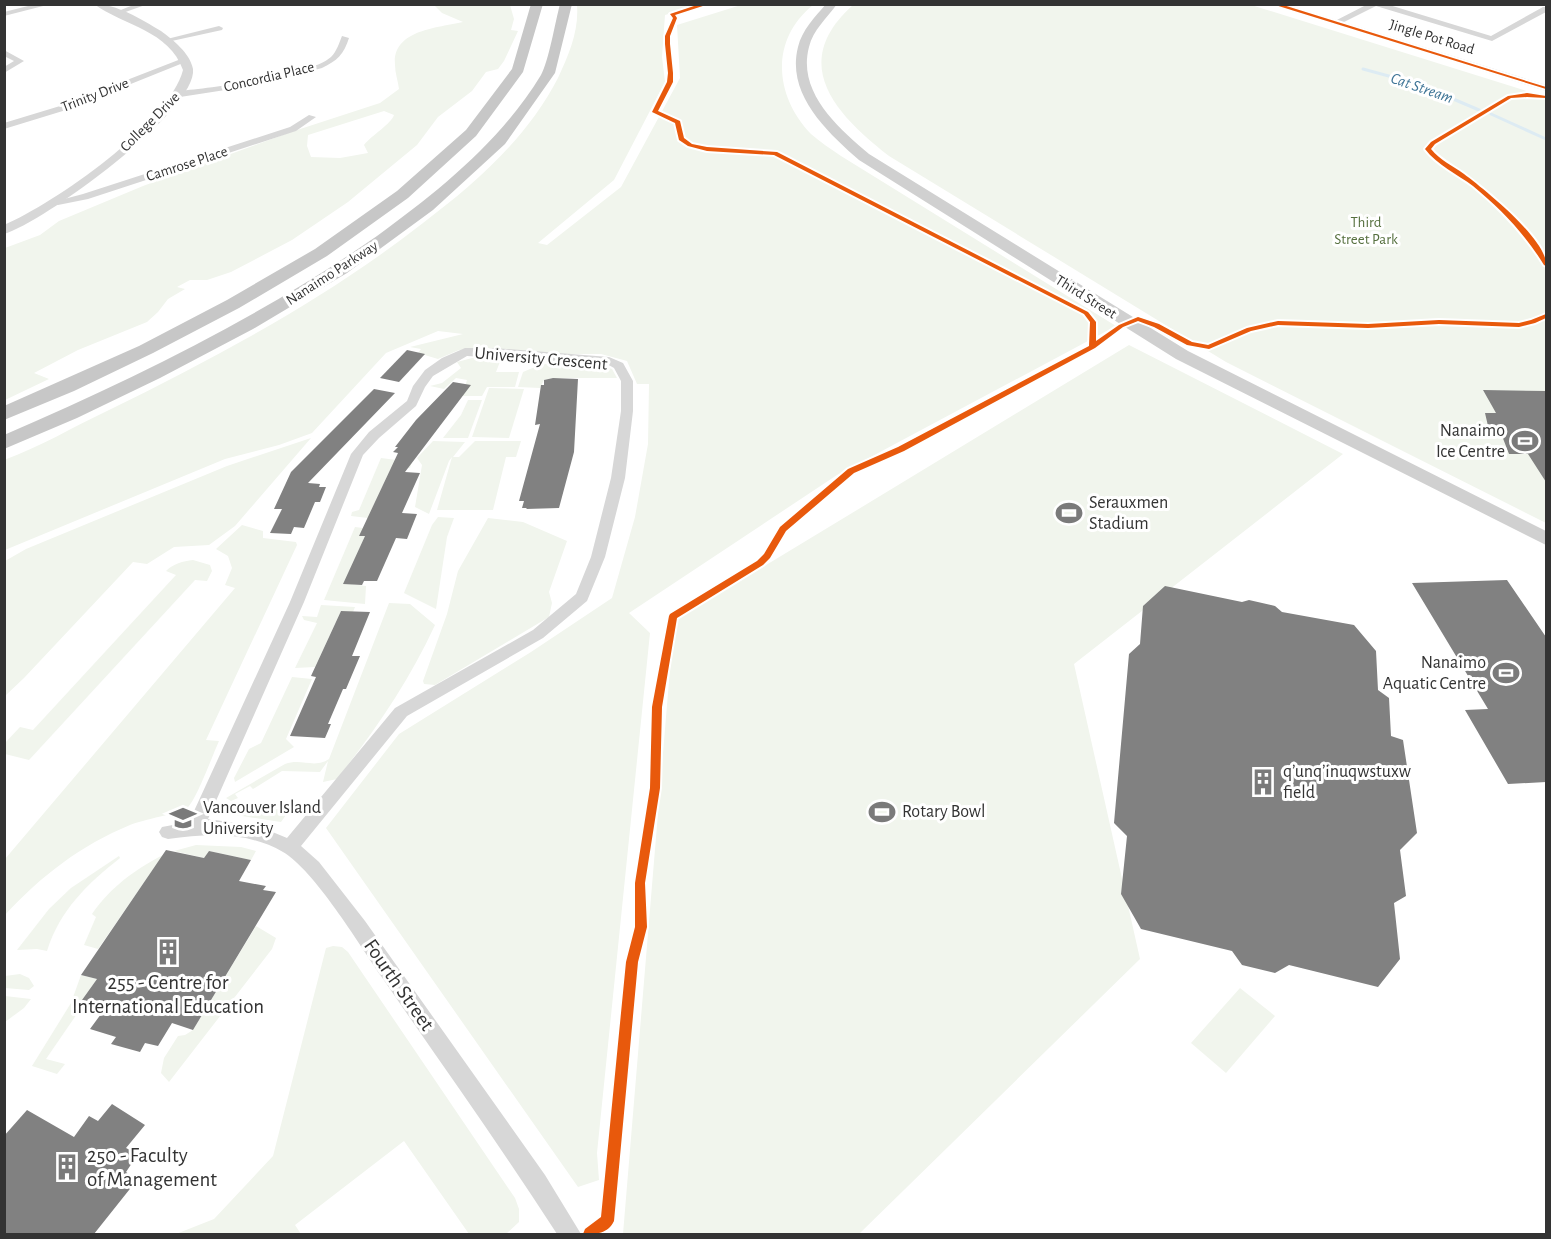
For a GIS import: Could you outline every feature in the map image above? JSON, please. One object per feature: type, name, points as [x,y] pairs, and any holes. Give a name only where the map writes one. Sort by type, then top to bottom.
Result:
[{"type":"highway","name":"Nanaimo Parkway","points":[[4,414],[136,355],[242,299],[319,254],[394,201],[448,156],[497,102],[527,51],[535,23],[537,4]]},
{"type":"highway","name":"Nanaimo Parkway","points":[[4,443],[129,387],[233,333],[328,277],[409,221],[480,160],[527,106],[558,51],[565,22],[566,4]]},
{"type":"main road","name":"Third Street","points":[[832,4],[818,18],[806,37],[801,58],[802,76],[810,100],[823,119],[864,157],[1182,355],[1546,539]]},
{"type":"street","points":[[4,14],[48,4]]},
{"type":"street","points":[[98,4],[167,40],[184,61]]},
{"type":"street","points":[[117,13],[145,4]]},
{"type":"street","name":"Jingle Pot Road","points":[[1274,4],[1546,88]]},
{"type":"street","points":[[1335,23],[1375,4],[1492,39],[1546,9]]},
{"type":"street","points":[[167,40],[219,27]]},
{"type":"street","name":"Concordia Place","points":[[180,94],[202,92],[316,68],[337,56],[345,38]]},
{"type":"street","points":[[4,52],[20,61],[4,71]]},
{"type":"street","name":"College Drive","points":[[4,230],[57,202],[128,146],[180,94],[188,73],[184,61]]},
{"type":"street","name":"Trinity Drive","points":[[4,126],[63,108],[184,61]]},
{"type":"street","name":"Camrose Place","points":[[57,202],[85,197],[293,129],[312,117]]},
{"type":"street","name":"University Crescent","points":[[195,828],[297,602],[357,454],[374,435],[412,403],[419,386],[429,373],[465,352],[480,351],[525,356],[597,359],[619,366],[627,381],[627,411],[618,478],[598,557],[582,597],[537,634],[401,712],[290,847]]},
{"type":"street","name":"Fourth Street","points":[[168,832],[195,828],[242,829],[272,837],[290,847],[313,867],[358,927],[531,1173],[570,1234]]},
{"type":"green space","name":"Third Street Park","points":[[1248,4],[1546,97],[1546,523],[1226,362],[889,156],[851,123],[837,105],[826,86],[822,67],[824,47],[834,26],[853,5]]},
{"type":"green space","points":[[434,5],[510,5],[514,19],[511,30],[518,31],[498,69],[486,72],[472,91],[438,117],[417,145],[348,202],[292,240],[231,272],[207,280],[190,280],[177,287],[185,289],[168,299],[147,322],[78,350],[34,373],[49,379],[5,400],[5,248],[40,235],[59,221],[143,186],[291,132],[380,103],[399,89],[395,65],[396,53],[401,44],[408,38],[429,29],[463,22],[442,13]],"holes":[[[384,111],[394,115],[364,145],[368,153],[340,158],[311,157],[307,146],[308,135]]]},
{"type":"green space","points":[[577,5],[698,5],[665,15],[662,57],[665,82],[614,180],[538,243],[547,245],[621,187],[680,78],[677,25],[741,5],[813,5],[799,19],[789,34],[782,68],[784,85],[790,102],[799,119],[811,134],[841,156],[1116,326],[837,475],[629,613],[650,633],[597,1153],[599,1180],[578,1187],[326,828],[399,734],[531,652],[612,598],[635,517],[648,444],[649,384],[637,384],[627,361],[601,354],[560,354],[478,348],[459,350],[438,359],[418,353],[421,349],[410,347],[463,334],[438,331],[386,353],[312,433],[279,445],[225,459],[5,550],[4,460],[148,391],[230,348],[348,277],[443,208],[516,140],[545,100],[566,60],[576,24]]},
{"type":"green space","name":"Rotary Bowl","points":[[1129,345],[1343,454],[1074,664],[1140,959],[859,1234],[623,1234],[674,621]]},
{"type":"green space","points":[[476,357],[501,359],[496,372],[519,372],[515,387],[487,387],[482,396],[462,396],[467,380],[456,378],[444,389],[430,386],[442,383],[461,368],[457,362]]},
{"type":"green space","points":[[593,363],[612,369],[617,378],[553,378],[544,380],[540,388],[518,387],[523,372],[542,364]]},
{"type":"green space","points":[[489,388],[524,389],[509,438],[472,437]]},
{"type":"green space","points":[[468,400],[482,400],[468,438],[443,438],[461,415]]},
{"type":"green space","points":[[311,438],[235,526],[209,545],[174,547],[147,564],[133,562],[5,696],[5,561],[26,549],[227,466]]},
{"type":"green space","points":[[433,441],[465,442],[453,457],[459,457],[475,441],[521,441],[516,457],[506,457],[493,510],[437,510],[452,457],[429,514],[415,507],[422,465],[417,458]]},
{"type":"green space","points":[[381,458],[412,462],[410,468],[391,468],[368,518],[351,516],[352,512],[359,510]]},
{"type":"green space","points":[[438,517],[454,518],[447,537],[436,609],[404,593],[432,525]]},
{"type":"green space","points":[[488,518],[523,522],[567,541],[549,592],[552,603],[549,617],[435,685],[424,684],[423,681],[447,614],[458,571]]},
{"type":"green space","points":[[242,525],[263,531],[263,538],[296,542],[297,545],[206,740],[219,741],[191,804],[183,810],[130,825],[78,852],[33,887],[5,915],[5,859],[235,588],[225,585],[232,568],[228,556],[216,549]]},
{"type":"green space","points":[[355,527],[363,528],[360,536],[365,536],[344,583],[366,586],[365,604],[324,600]]},
{"type":"green space","points":[[193,560],[210,565],[212,571],[207,581],[195,580],[29,760],[5,754],[5,743],[20,727],[33,730],[176,575],[166,571],[178,563]]},
{"type":"green space","points":[[389,603],[410,604],[435,625],[390,705],[337,779],[323,782],[328,761],[320,772],[282,771],[253,789],[250,786],[235,794],[238,798],[231,801],[226,798],[285,764],[291,762],[318,763],[329,759]]},
{"type":"green space","points":[[321,605],[355,607],[353,612],[341,611],[315,667],[295,668],[317,623],[304,620],[302,616],[317,617]]},
{"type":"green space","points":[[292,677],[312,679],[286,739],[294,747],[235,782],[234,778],[249,749],[261,743]]},
{"type":"green space","points":[[246,802],[254,810],[281,809],[286,815],[281,822],[223,813],[219,810],[219,807],[238,803],[241,805]]},
{"type":"green space","points":[[196,845],[241,847],[256,851],[251,860],[209,851],[204,858],[174,851]]},
{"type":"green space","points":[[163,855],[98,949],[84,945],[96,917],[92,914],[107,896],[133,873]]},
{"type":"green space","points":[[119,856],[120,858],[96,878],[67,910],[47,951],[17,950],[49,909],[71,888]]},
{"type":"green space","points":[[256,926],[276,938],[272,949],[169,1082],[161,1073],[164,1058],[178,1036],[193,1030]]},
{"type":"green space","points":[[342,947],[348,952],[515,1198],[519,1209],[519,1222],[506,1234],[469,1234],[404,1141],[295,1225],[301,1234],[176,1234],[214,1219],[273,1156],[326,948]]},
{"type":"green space","points":[[20,974],[29,978],[34,986],[29,990],[5,988],[5,976]]},
{"type":"green space","points":[[81,975],[97,979],[77,1007],[81,1008],[46,1059],[65,1064],[57,1074],[32,1066],[71,1003]]},
{"type":"green space","points":[[1240,988],[1275,1016],[1226,1073],[1191,1043]]},
{"type":"green space","points":[[5,996],[31,999],[24,1008],[5,1022]]},
{"type":"building","points":[[407,350],[425,354],[399,382],[380,378]]},
{"type":"building","points":[[578,379],[574,452],[559,508],[526,509],[522,508],[524,501],[519,501],[540,424],[535,425],[541,385],[544,385],[544,380]]},
{"type":"building","points":[[453,382],[471,385],[405,472],[420,473],[402,513],[417,514],[407,539],[396,538],[377,581],[364,581],[362,585],[343,584],[365,536],[359,536],[398,453],[393,452],[398,447],[395,447],[416,420]]},
{"type":"building","points":[[374,389],[395,393],[308,483],[326,487],[320,502],[315,502],[304,528],[294,527],[291,534],[270,533],[282,509],[274,509],[291,472]]},
{"type":"building","name":"Nanaimo Ice Centre","points":[[1483,390],[1546,391],[1546,482],[1528,454],[1509,454],[1499,428],[1488,426],[1485,413],[1496,413]]},
{"type":"building","name":"Nanaimo Aquatic Centre","points":[[1507,580],[1546,637],[1546,782],[1508,784],[1465,710],[1488,709],[1412,583]]},
{"type":"building","name":"q’unq’inuqwstuxw field","points":[[1165,586],[1242,602],[1249,600],[1275,606],[1282,612],[1354,625],[1376,651],[1378,690],[1389,698],[1391,736],[1403,740],[1417,833],[1400,850],[1406,896],[1394,903],[1400,959],[1378,987],[1289,965],[1275,973],[1242,965],[1232,951],[1141,929],[1121,894],[1127,836],[1114,823],[1129,654],[1140,644],[1143,606]]},
{"type":"building","points":[[341,611],[370,612],[352,656],[360,656],[328,724],[331,724],[325,738],[290,736],[316,677],[311,676]]},
{"type":"building","name":"255 - Centre for International Education","points":[[166,850],[204,858],[209,851],[251,860],[239,881],[266,886],[263,890],[276,892],[193,1030],[172,1023],[158,1046],[145,1043],[140,1052],[111,1044],[116,1037],[90,1029],[101,1014],[77,1007],[97,979],[81,975]]},
{"type":"building","name":"250 - Faculty of Management","points":[[112,1104],[145,1125],[126,1148],[138,1154],[126,1172],[137,1180],[94,1234],[4,1234],[4,1136],[27,1110],[74,1137],[89,1116],[98,1121]]},
{"type":"waterway","name":"Cat Stream","points":[[1363,69],[1418,84],[1479,110]]},
{"type":"waterway","name":"Cat Stream","points":[[1491,114],[1546,139]]},
{"type":"cycle path","points":[[707,4],[672,14],[675,18],[670,28],[667,44],[670,82],[655,112],[678,122],[681,139],[690,145],[707,149],[775,153],[1086,313],[1093,322],[1093,347]]},
{"type":"cycle path","points":[[1274,4],[1546,88]]},
{"type":"cycle path","points":[[1546,97],[1527,95],[1510,97],[1433,143],[1428,149],[1510,216],[1521,227],[1546,264]]},
{"type":"cycle path","points":[[590,1234],[607,1221],[632,962],[641,927],[640,883],[655,788],[657,707],[673,616],[760,563],[767,556],[783,529],[851,471],[901,449],[1093,347],[1121,326],[1138,319],[1156,325],[1190,343],[1209,347],[1249,329],[1278,323],[1368,326],[1439,322],[1519,325],[1546,316]]},
{"type":"place","name":"Nanaimo Ice Centre","points":[[1525,441]]},
{"type":"place","name":"Serauxmen Stadium","points":[[1069,513]]},
{"type":"place","name":"Nanaimo Aquatic Centre","points":[[1506,673]]},
{"type":"place","name":"q’unq’inuqwstuxw field","points":[[1263,782]]},
{"type":"place","name":"Rotary Bowl","points":[[882,812]]},
{"type":"place","name":"Vancouver Island University","points":[[183,818]]},
{"type":"place","name":"255 - Centre for International Education","points":[[168,952]]},
{"type":"place","name":"250 - Faculty of Management","points":[[67,1167]]}]
